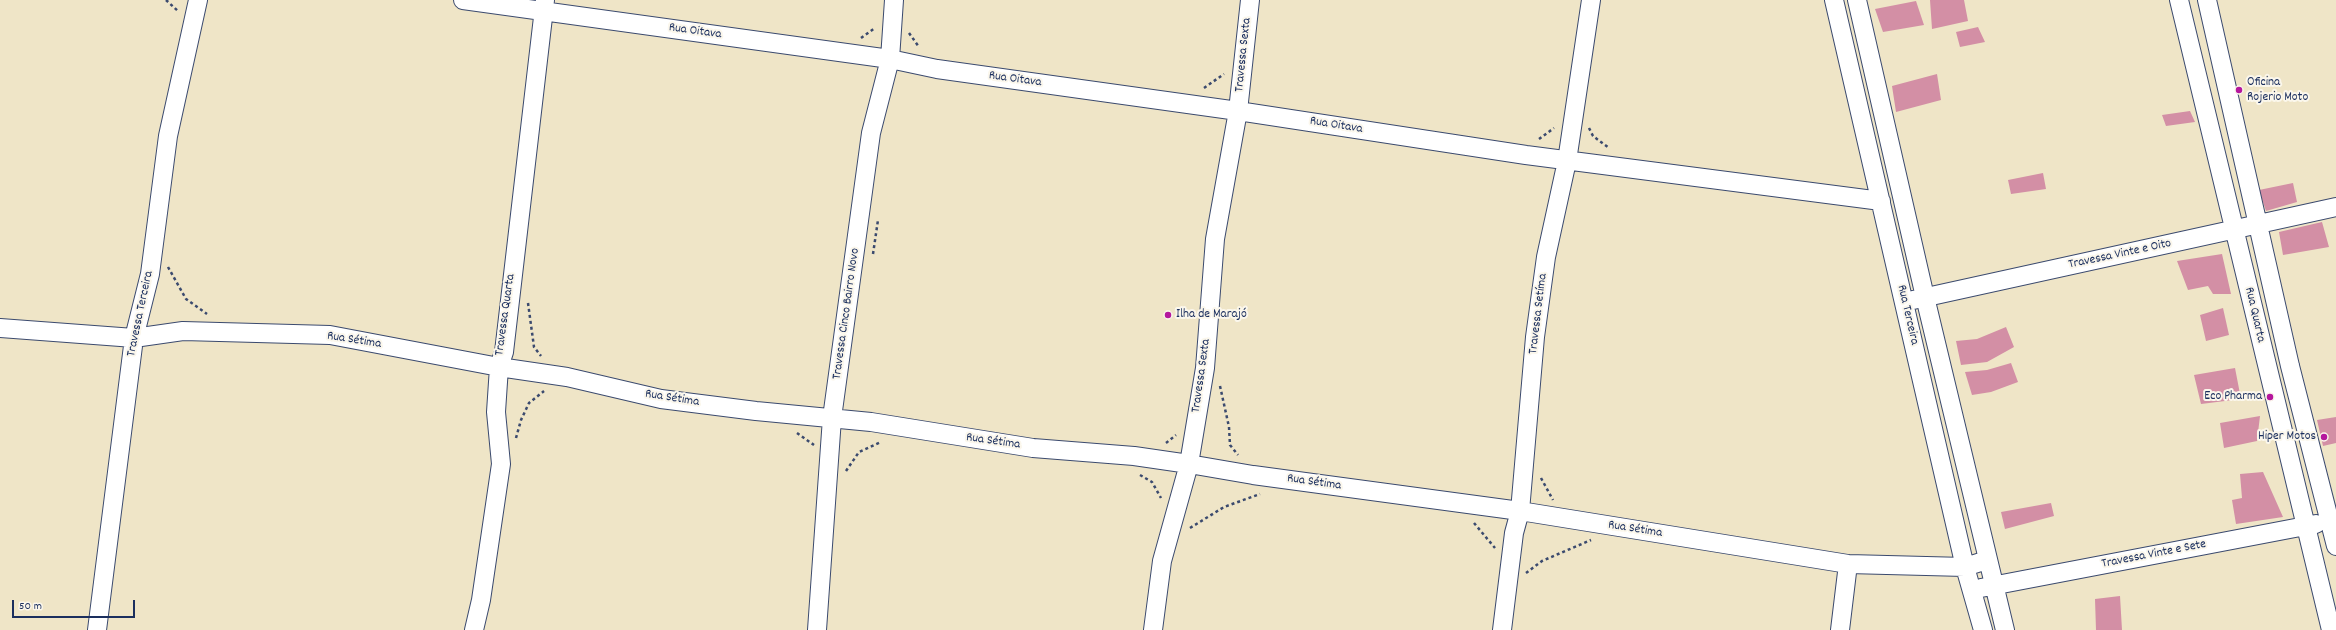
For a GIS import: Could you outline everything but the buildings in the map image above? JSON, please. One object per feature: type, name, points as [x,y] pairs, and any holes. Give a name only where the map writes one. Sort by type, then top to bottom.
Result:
[{"type":"street","name":"Travessa Terceira","points":[[97,630],[134,338],[150,274],[168,136],[198,0]]},
{"type":"street","name":"Rua Oitava","points":[[463,0],[544,5],[890,59],[937,69],[1238,111],[1567,161],[1881,202]]},
{"type":"street","name":"Travessa Cinco Bairro Novo","points":[[817,630],[832,418],[871,133],[890,59],[894,0]]},
{"type":"street","name":"Travessa Sexta","points":[[1153,630],[1162,561],[1189,464],[1205,368],[1215,239],[1238,111],[1250,0]]},
{"type":"street","name":"Travessa Setíma","points":[[1502,630],[1514,533],[1520,511],[1535,337],[1545,264],[1567,161],[1591,0]]},
{"type":"street","points":[[1834,2],[1852,0]]},
{"type":"street","name":"Rua Terceira","points":[[1857,0],[1925,297],[2005,630]]},
{"type":"street","name":"Rua Quarta","points":[[2179,0],[2331,630]]},
{"type":"street","name":"Rua Quarta","points":[[2207,0],[2290,366],[2333,521],[2336,546]]},
{"type":"street","name":"Rua Terceira","points":[[1834,2],[1965,567],[1973,589],[1983,630]]},
{"type":"street","name":"Travessa Quarta","points":[[474,630],[481,600],[500,464],[496,412],[499,367],[504,352],[544,5]]},
{"type":"street","name":"Travessa Vinte e Oito","points":[[1904,302],[2234,231],[2336,207]]},
{"type":"street","name":"Rua Sétima","points":[[0,328],[134,338],[183,331],[330,336],[499,367],[561,376],[661,399],[756,411],[832,418],[1033,448],[1134,456],[1253,475],[1520,511],[1848,564],[1965,567],[1987,560]]},
{"type":"street","name":"Travessa Vinte e Sete","points":[[1973,589],[2333,521]]},
{"type":"street","points":[[1840,630],[1848,564]]},
{"type":"path","points":[[856,40],[869,34],[876,26]]},
{"type":"path","points":[[906,26],[912,40],[937,69]]},
{"type":"path","points":[[1198,90],[1219,79],[1227,70]]},
{"type":"path","points":[[1586,122],[1593,136],[1612,149]]},
{"type":"path","points":[[1534,142],[1552,131],[1556,125]]},
{"type":"path","points":[[154,247],[178,283],[186,299],[211,316]]},
{"type":"path","points":[[500,464],[516,438],[520,420],[529,403],[561,376],[534,347],[528,296]]},
{"type":"path","points":[[793,430],[814,444],[817,451]]},
{"type":"path","points":[[1164,445],[1180,432]]},
{"type":"path","points":[[844,474],[859,452],[880,442],[886,441]]},
{"type":"path","points":[[1135,472],[1152,482],[1163,502]]},
{"type":"path","points":[[1540,477],[1556,504],[1571,519]]},
{"type":"path","points":[[1188,530],[1224,507],[1261,494]]},
{"type":"path","points":[[1459,503],[1469,518],[1490,540],[1498,553]]},
{"type":"path","points":[[1509,580],[1525,574],[1542,561],[1616,527]]},
{"type":"place","name":"Oficina Rojerio Moto","points":[[2239,90]]},
{"type":"place","name":"Ilha de Marajó","points":[[1168,315]]},
{"type":"place","name":"Eco Pharma","points":[[2270,397]]},
{"type":"place","name":"Hiper Motos","points":[[2324,437]]}]
